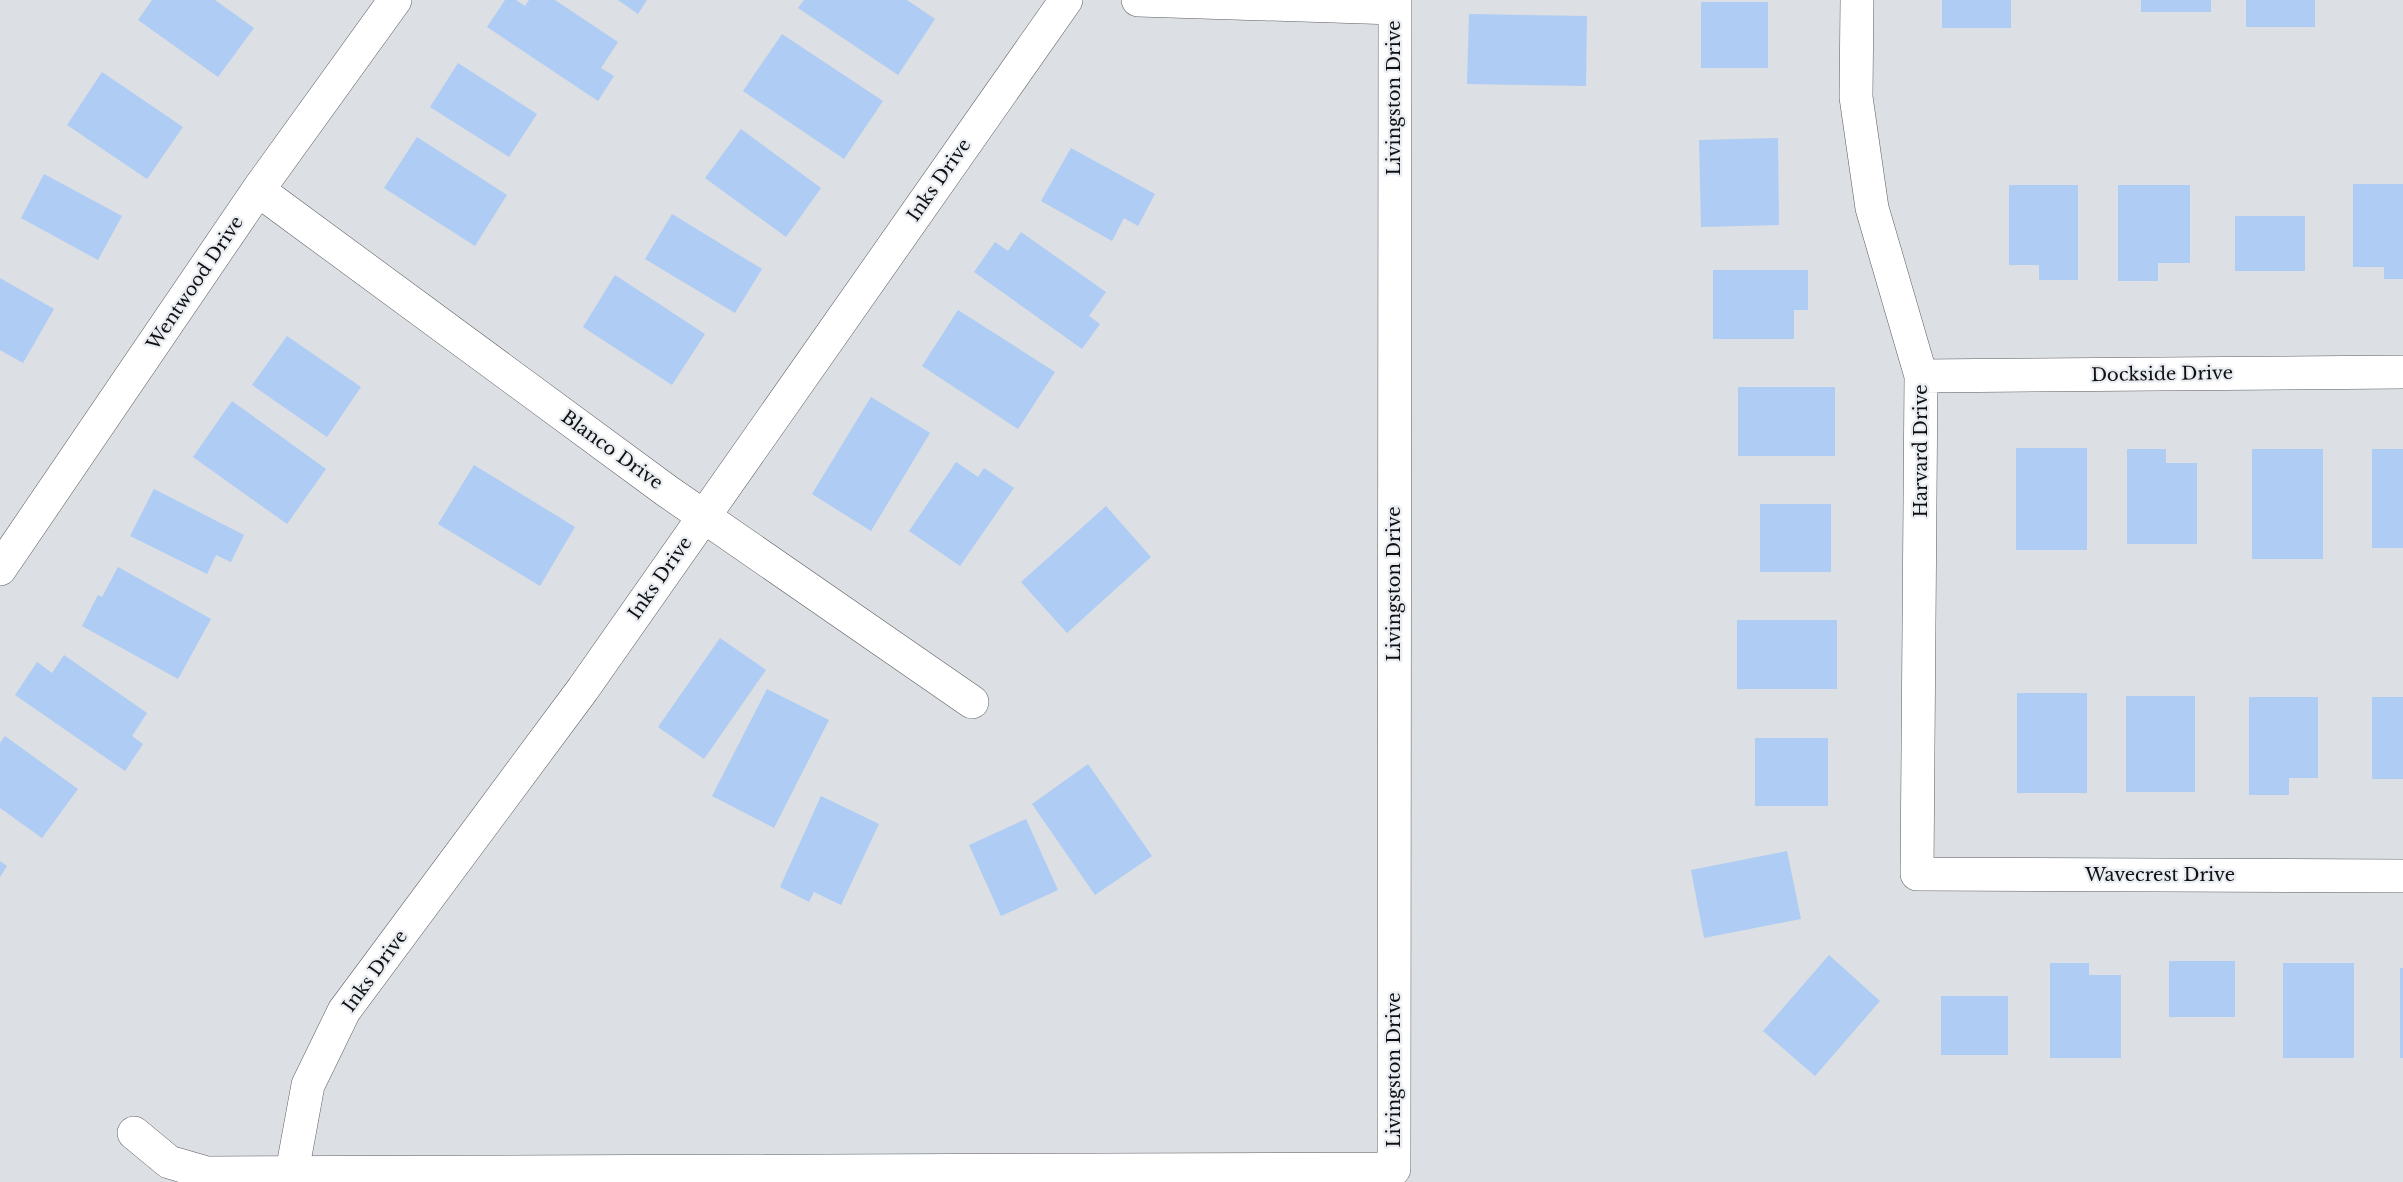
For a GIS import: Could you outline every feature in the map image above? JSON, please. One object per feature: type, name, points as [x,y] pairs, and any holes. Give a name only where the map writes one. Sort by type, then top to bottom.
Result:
[{"type":"street","name":"Wentwood Drive","points":[[0,569],[258,190],[395,0]]},
{"type":"street","name":"Inks Drive","points":[[292,1172],[308,1085],[344,1011],[583,689],[1066,0]]},
{"type":"street","points":[[1138,0],[1395,4]]},
{"type":"street","name":"Harvard Drive","points":[[1857,0],[1856,97],[1872,208],[1922,376],[1917,874]]},
{"type":"street","name":"Livingston Drive","points":[[292,1172],[1394,1169],[1395,4]]},
{"type":"street","name":"Blanco Drive","points":[[258,190],[657,484],[972,702]]},
{"type":"street","name":"Dockside Drive","points":[[1922,376],[2403,372]]},
{"type":"street","name":"Wavecrest Drive","points":[[1917,874],[2403,876]]},
{"type":"street","points":[[134,1133],[169,1162],[207,1173],[292,1172]]},
{"type":"building","points":[[152,0],[215,0],[254,28],[218,77],[138,20]]},
{"type":"building","points":[[505,0],[516,0],[525,6],[529,0],[555,0],[618,42],[601,68],[614,76],[598,101],[487,27]]},
{"type":"building","points":[[618,0],[647,0],[638,14]]},
{"type":"building","points":[[804,0],[907,0],[935,19],[898,75],[798,8]]},
{"type":"building","points":[[1942,0],[2011,0],[2011,28],[1942,28]]},
{"type":"building","points":[[2141,0],[2211,0],[2211,12],[2141,12]]},
{"type":"building","points":[[2246,0],[2315,0],[2315,27],[2246,27]]},
{"type":"building","points":[[1701,2],[1768,2],[1768,68],[1701,68]]},
{"type":"building","points":[[1469,14],[1587,16],[1586,86],[1467,84]]},
{"type":"building","points":[[782,34],[883,101],[844,159],[743,91]]},
{"type":"building","points":[[458,63],[537,114],[509,157],[430,107]]},
{"type":"building","points":[[102,72],[183,127],[147,179],[67,125]]},
{"type":"building","points":[[741,129],[821,188],[786,237],[705,178]]},
{"type":"building","points":[[417,137],[507,195],[475,246],[384,188]]},
{"type":"building","points":[[1778,138],[1779,225],[1701,227],[1699,140]]},
{"type":"building","points":[[1071,148],[1155,194],[1138,226],[1124,218],[1112,241],[1041,201]]},
{"type":"building","points":[[44,174],[122,216],[98,260],[21,218]]},
{"type":"building","points":[[2353,184],[2403,184],[2403,279],[2384,279],[2384,267],[2353,267]]},
{"type":"building","points":[[2009,185],[2078,185],[2078,280],[2039,280],[2039,265],[2009,265]]},
{"type":"building","points":[[2118,185],[2190,185],[2190,263],[2158,263],[2158,281],[2118,281]]},
{"type":"building","points":[[672,214],[762,269],[735,313],[645,259]]},
{"type":"building","points":[[2235,216],[2305,216],[2305,271],[2235,271]]},
{"type":"building","points":[[1021,232],[1106,292],[1089,316],[1100,324],[1082,349],[974,272],[995,242],[1008,251]]},
{"type":"building","points":[[1713,270],[1808,270],[1808,310],[1794,310],[1794,339],[1713,339]]},
{"type":"building","points":[[615,275],[705,334],[672,385],[583,327]]},
{"type":"building","points":[[0,278],[54,309],[23,363],[0,350]]},
{"type":"building","points":[[958,310],[1055,372],[1018,429],[922,366]]},
{"type":"building","points":[[287,336],[361,387],[327,437],[252,385]]},
{"type":"building","points":[[1738,387],[1835,387],[1835,456],[1738,456]]},
{"type":"building","points":[[871,397],[930,433],[871,531],[812,494]]},
{"type":"building","points":[[232,401],[326,469],[287,524],[193,457]]},
{"type":"building","points":[[2016,448],[2087,448],[2087,550],[2016,550]]},
{"type":"building","points":[[2127,449],[2166,449],[2166,463],[2197,463],[2197,544],[2127,544]]},
{"type":"building","points":[[2252,449],[2323,449],[2323,559],[2252,559]]},
{"type":"building","points":[[2372,449],[2403,449],[2403,548],[2372,548]]},
{"type":"building","points":[[956,462],[978,477],[984,468],[1014,488],[960,566],[909,531]]},
{"type":"building","points":[[474,465],[575,527],[540,586],[438,524]]},
{"type":"building","points":[[154,489],[244,535],[231,562],[216,555],[207,574],[130,536]]},
{"type":"building","points":[[1760,504],[1831,504],[1831,572],[1760,572]]},
{"type":"building","points":[[1106,506],[1151,557],[1067,633],[1021,582]]},
{"type":"building","points":[[118,567],[211,619],[178,679],[82,626],[98,595],[102,597]]},
{"type":"building","points":[[1737,620],[1837,620],[1837,689],[1737,689]]},
{"type":"building","points":[[720,638],[766,670],[704,759],[658,727]]},
{"type":"building","points":[[64,655],[147,713],[132,736],[143,744],[125,771],[15,695],[37,662],[52,673]]},
{"type":"building","points":[[767,689],[829,720],[774,828],[712,796]]},
{"type":"building","points":[[2017,693],[2087,693],[2087,793],[2017,793]]},
{"type":"building","points":[[2126,696],[2195,696],[2195,792],[2126,792]]},
{"type":"building","points":[[2249,697],[2318,697],[2318,778],[2289,778],[2289,795],[2249,795]]},
{"type":"building","points":[[2372,697],[2403,697],[2403,779],[2372,779]]},
{"type":"building","points":[[5,736],[78,789],[42,838],[0,808],[0,743]]},
{"type":"building","points":[[1755,738],[1828,738],[1828,806],[1755,806]]},
{"type":"building","points":[[1088,764],[1152,856],[1095,895],[1032,804]]},
{"type":"building","points":[[821,796],[879,824],[841,905],[814,892],[809,902],[780,887]]},
{"type":"building","points":[[1026,819],[1058,890],[1001,916],[969,845]]},
{"type":"building","points":[[1787,851],[1801,919],[1704,938],[1691,870]]},
{"type":"building","points":[[0,861],[7,866],[0,877]]},
{"type":"building","points":[[1829,955],[1880,1001],[1815,1076],[1763,1031]]},
{"type":"building","points":[[2169,961],[2235,961],[2235,1017],[2169,1017]]},
{"type":"building","points":[[2050,963],[2089,963],[2089,975],[2121,975],[2121,1058],[2050,1058]]},
{"type":"building","points":[[2283,963],[2354,963],[2354,1058],[2283,1058]]},
{"type":"building","points":[[2400,968],[2403,968],[2403,1058],[2400,1058]]},
{"type":"building","points":[[1941,996],[2008,996],[2008,1055],[1941,1055]]}]
